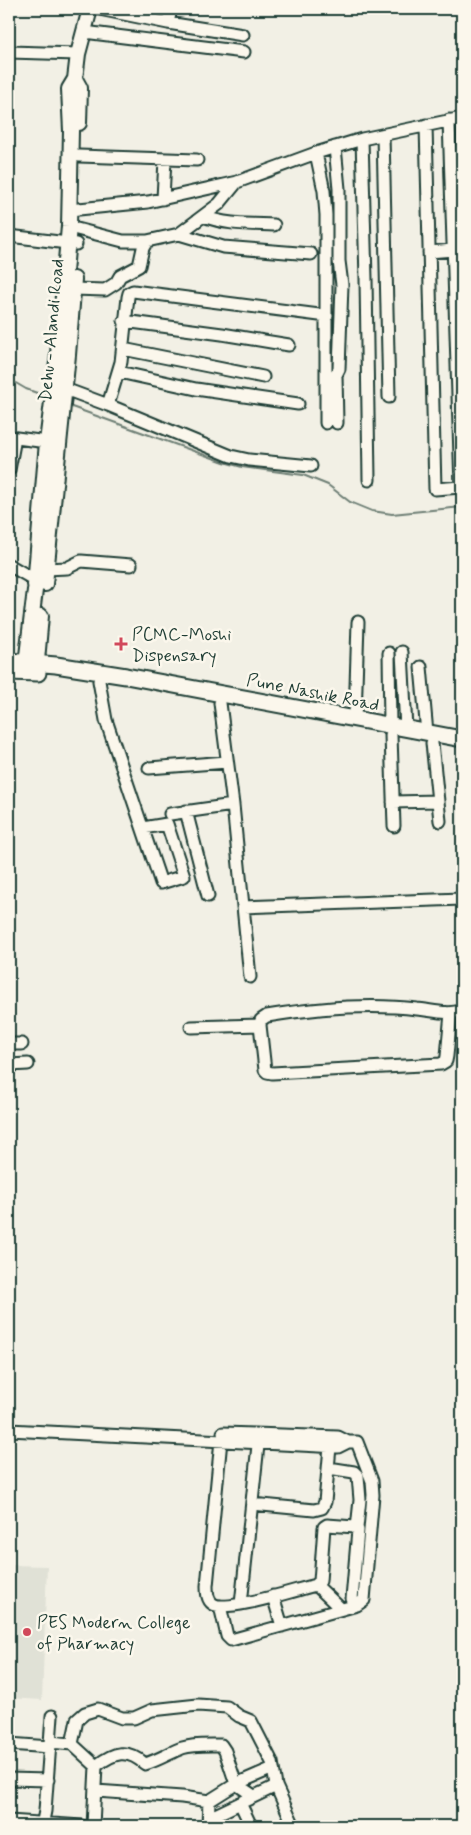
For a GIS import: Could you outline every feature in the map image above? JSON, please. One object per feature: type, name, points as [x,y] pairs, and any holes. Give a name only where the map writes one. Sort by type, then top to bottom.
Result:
[{"type":"highway","name":"Pune Nashik Road","points":[[9,661],[99,681],[220,703],[430,738],[462,739]]},
{"type":"highway","name":"Pune Nashik Road","points":[[9,672],[31,667],[126,676],[355,718],[390,730],[406,729],[462,749]]},
{"type":"main road","name":"Dehu - Alandi Road","points":[[38,586],[46,569],[65,389],[73,289],[72,244],[77,229],[74,210],[69,89],[75,79],[78,54],[90,9]]},
{"type":"main road","name":"Dehu - Alandi Road","points":[[31,667],[47,442],[72,244],[79,156],[80,88],[75,79]]},
{"type":"street","points":[[99,9],[168,23],[243,35]]},
{"type":"street","points":[[168,23],[171,9]]},
{"type":"street","points":[[84,32],[244,52]]},
{"type":"street","points":[[9,52],[78,54]]},
{"type":"street","points":[[74,210],[163,199],[237,182],[316,153],[362,139],[462,118]]},
{"type":"street","points":[[426,125],[435,489],[460,487],[449,120]]},
{"type":"street","points":[[383,135],[389,398]]},
{"type":"street","points":[[362,139],[369,480]]},
{"type":"street","points":[[316,153],[324,191],[326,215],[326,316],[332,423],[336,375],[339,369],[342,285],[339,261],[339,189],[335,147]]},
{"type":"street","points":[[79,156],[197,160]]},
{"type":"street","points":[[163,199],[165,159]]},
{"type":"street","points":[[77,229],[123,241],[147,241],[179,234],[219,204],[237,182]]},
{"type":"street","points":[[203,216],[217,222],[274,225]]},
{"type":"street","points":[[179,234],[223,247],[311,254]]},
{"type":"street","points":[[9,236],[72,244]]},
{"type":"street","points":[[73,289],[105,290],[111,288],[120,276],[138,266],[147,241]]},
{"type":"street","points":[[429,252],[453,250]]},
{"type":"street","points":[[108,404],[119,372],[129,292],[326,316]]},
{"type":"street","points":[[124,321],[204,331],[289,345]]},
{"type":"street","points":[[123,349],[264,376]]},
{"type":"street","points":[[119,372],[196,389],[298,404]]},
{"type":"street","points":[[65,389],[108,404],[232,456],[249,460],[310,466]]},
{"type":"street","points":[[9,470],[12,438],[47,442]]},
{"type":"street","points":[[46,569],[67,568],[81,561],[131,565]]},
{"type":"street","points":[[9,565],[38,586]]},
{"type":"street","points":[[355,718],[358,622]]},
{"type":"street","points":[[402,652],[406,729]]},
{"type":"street","points":[[388,653],[394,826]]},
{"type":"street","points":[[421,667],[440,821]]},
{"type":"street","points":[[99,681],[104,712],[161,883],[184,876],[167,824],[143,828]]},
{"type":"street","points":[[220,703],[233,806],[250,977]]},
{"type":"street","points":[[149,768],[227,762]]},
{"type":"street","points":[[393,802],[438,801]]},
{"type":"street","points":[[170,814],[233,806]]},
{"type":"street","points":[[186,811],[208,896]]},
{"type":"street","points":[[243,907],[462,899]]},
{"type":"street","points":[[450,1013],[447,1056],[446,1061],[441,1064],[267,1072],[264,1065],[260,1025],[261,1020],[266,1016],[331,1008],[397,1007],[450,1013],[462,1010]]},
{"type":"street","points":[[191,1027],[260,1025]]},
{"type":"street","points":[[9,1044],[22,1044]]},
{"type":"street","points":[[9,1065],[28,1064]]},
{"type":"street","points":[[9,1422],[258,1443],[338,1447],[348,1442]]},
{"type":"street","points":[[9,1430],[220,1445],[338,1437],[348,1442],[357,1442],[372,1481],[373,1506],[364,1600],[357,1605],[231,1640],[227,1636],[220,1606]]},
{"type":"street","points":[[241,1604],[258,1443]]},
{"type":"street","points":[[220,1445],[207,1586],[208,1598],[212,1604],[220,1606],[241,1604],[316,1585],[320,1581],[325,1526],[357,1528]]},
{"type":"street","points":[[252,1504],[314,1510],[322,1508],[325,1502],[330,1447]]},
{"type":"street","points":[[335,1469],[354,1472],[358,1476],[360,1500],[352,1599]]},
{"type":"street","points":[[316,1585],[341,1609]]},
{"type":"street","points":[[273,1596],[282,1626]]},
{"type":"street","points":[[72,1744],[77,1720],[85,1713],[98,1709],[122,1718],[134,1718],[152,1710],[198,1706],[226,1707],[239,1716],[251,1721],[273,1768],[276,1786],[294,1826]]},
{"type":"street","points":[[42,1825],[48,1780],[52,1716]]},
{"type":"street","points":[[9,1744],[72,1744],[96,1766],[93,1826]]},
{"type":"street","points":[[96,1766],[110,1755],[137,1756],[145,1764],[182,1748],[197,1745],[221,1746],[225,1751],[236,1784],[254,1796]]},
{"type":"street","points":[[96,1792],[182,1797],[209,1801],[236,1784],[273,1768]]},
{"type":"street","points":[[9,1779],[48,1780]]},
{"type":"street","points":[[209,1822],[240,1803],[276,1786]]},
{"type":"street","points":[[209,1801],[209,1822]]},
{"type":"street","points":[[240,1803],[251,1826]]},
{"type":"street","points":[[9,1821],[42,1825],[82,1826]]},
{"type":"shaded area","points":[[9,587],[13,587],[12,634],[9,634]]},
{"type":"shaded area","name":"PES Modern College of Pharmacy","points":[[9,1565],[47,1566],[42,1700],[9,1698]]},
{"type":"waterway","points":[[9,379],[26,389],[48,397]]},
{"type":"waterway","points":[[69,406],[224,462],[242,467],[303,475],[328,485],[350,502],[372,511],[392,514],[462,507]]},
{"type":"place","name":"PCMC-Moshi Dispensary","points":[[121,644]]},
{"type":"place","name":"PES Modern College of Pharmacy","points":[[27,1632]]}]
